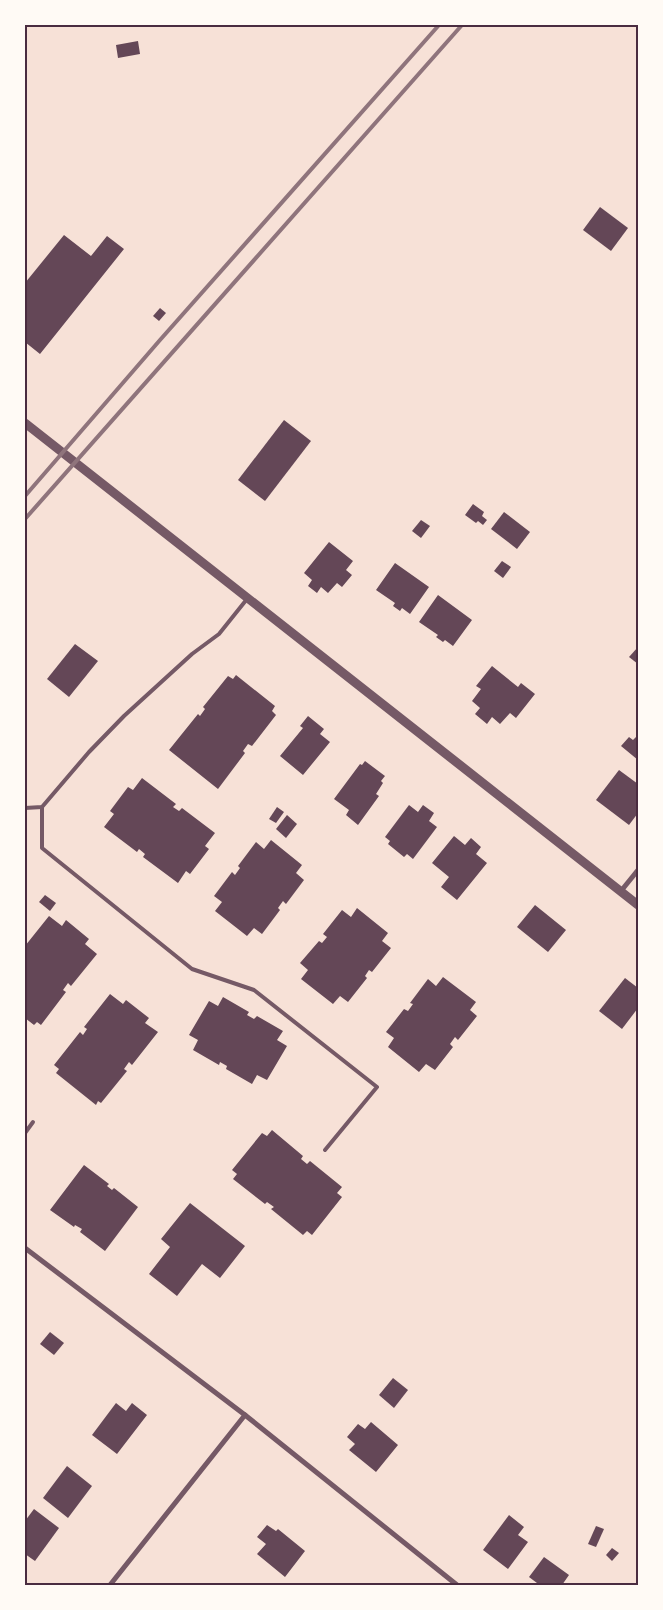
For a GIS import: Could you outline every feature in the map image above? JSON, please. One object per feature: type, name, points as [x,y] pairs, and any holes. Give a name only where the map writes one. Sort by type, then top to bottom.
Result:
[{"type":"street","points":[[25,423],[638,905]]},
{"type":"street","points":[[621,891],[638,870]]},
{"type":"street","points":[[25,1248],[245,1416],[457,1585]]},
{"type":"street","points":[[110,1585],[245,1416]]},
{"type":"lane","points":[[247,599],[219,634],[192,654],[112,728],[42,806],[42,848],[192,970],[254,990],[377,1087],[325,1150]]},
{"type":"lane","points":[[25,808],[42,806]]},
{"type":"lane","points":[[25,1133],[33,1122]]},
{"type":"building","points":[[138,41],[140,54],[118,58],[116,45]]},
{"type":"building","points":[[600,207],[628,228],[611,251],[583,230]]},
{"type":"building","points":[[64,235],[91,256],[107,236],[124,249],[40,354],[25,342],[25,283]]},
{"type":"building","points":[[160,308],[166,313],[159,321],[153,316]]},
{"type":"building","points":[[284,420],[311,441],[265,501],[238,480]]},
{"type":"building","points":[[473,504],[484,512],[482,516],[487,520],[483,525],[478,521],[476,523],[465,515]]},
{"type":"building","points":[[504,512],[530,532],[517,549],[491,529]]},
{"type":"building","points":[[421,520],[430,526],[421,538],[412,531]]},
{"type":"building","points":[[329,542],[353,561],[346,570],[352,575],[342,587],[337,583],[328,593],[321,587],[317,593],[308,586],[312,580],[304,573]]},
{"type":"building","points":[[502,561],[511,567],[503,578],[494,571]]},
{"type":"building","points":[[395,563],[429,587],[410,614],[402,608],[400,611],[393,606],[395,603],[376,590]]},
{"type":"building","points":[[438,595],[472,620],[453,646],[445,640],[443,642],[436,637],[438,635],[419,622]]},
{"type":"building","points":[[75,644],[98,661],[69,697],[47,679]]},
{"type":"building","points":[[638,647],[638,664],[629,657]]},
{"type":"building","points":[[492,666],[518,687],[521,683],[535,694],[516,718],[510,713],[500,724],[492,717],[487,724],[475,714],[480,708],[472,701],[481,689],[476,686]]},
{"type":"building","points":[[236,675],[275,706],[272,711],[276,715],[252,746],[248,744],[243,751],[245,753],[218,789],[169,750],[198,714],[200,716],[205,709],[203,707],[228,676],[233,679]]},
{"type":"building","points":[[308,716],[324,729],[320,734],[330,742],[303,775],[280,756],[303,728],[300,726]]},
{"type":"building","points":[[637,736],[638,760],[621,746],[629,737],[633,740]]},
{"type":"building","points":[[365,761],[385,776],[376,794],[379,796],[358,825],[346,815],[349,810],[334,799],[360,764],[362,765]]},
{"type":"building","points":[[619,770],[638,784],[638,813],[629,825],[596,800]]},
{"type":"building","points":[[142,778],[176,804],[173,807],[179,811],[182,808],[215,833],[205,846],[209,849],[190,874],[186,871],[178,883],[143,857],[145,854],[139,849],[137,852],[104,827],[114,814],[110,811],[128,787],[133,790]]},
{"type":"building","points":[[409,805],[418,812],[423,805],[434,813],[429,821],[437,827],[413,859],[407,854],[404,857],[388,844],[390,841],[385,837]]},
{"type":"building","points":[[277,807],[284,812],[276,823],[269,819]]},
{"type":"building","points":[[287,815],[297,824],[286,838],[276,829]]},
{"type":"building","points":[[454,836],[465,845],[471,838],[481,847],[476,854],[487,863],[457,900],[441,887],[449,877],[432,863]]},
{"type":"building","points":[[271,840],[302,865],[296,873],[304,880],[286,904],[283,901],[278,908],[280,910],[262,934],[254,928],[247,936],[215,911],[222,902],[214,896],[232,872],[235,875],[240,868],[238,866],[256,842],[264,849]]},
{"type":"building","points":[[45,895],[56,903],[50,911],[39,902]]},
{"type":"building","points":[[535,905],[566,930],[548,952],[517,927]]},
{"type":"building","points":[[357,908],[388,933],[382,941],[391,948],[372,972],[369,970],[365,976],[367,978],[348,1002],[340,996],[333,1004],[301,979],[308,970],[300,963],[319,941],[322,943],[327,937],[323,934],[342,910],[351,917]]},
{"type":"building","points":[[49,916],[62,926],[66,920],[89,939],[85,944],[97,954],[71,986],[68,983],[63,990],[66,992],[41,1025],[37,1022],[34,1025],[25,1018],[25,946]]},
{"type":"building","points":[[443,977],[476,1002],[470,1010],[477,1016],[458,1040],[455,1037],[450,1044],[453,1047],[435,1070],[426,1064],[419,1072],[388,1047],[394,1038],[386,1032],[404,1009],[408,1011],[413,1004],[410,1003],[428,979],[436,986]]},
{"type":"building","points":[[625,978],[638,988],[638,1008],[622,1029],[599,1011]]},
{"type":"building","points":[[110,994],[123,1004],[126,1000],[149,1018],[145,1023],[158,1032],[132,1065],[129,1062],[124,1069],[127,1071],[101,1103],[98,1101],[96,1105],[56,1073],[59,1069],[54,1065],[80,1032],[83,1035],[87,1029],[84,1027]]},
{"type":"building","points":[[223,997],[249,1012],[247,1015],[254,1019],[257,1016],[283,1031],[277,1040],[287,1046],[267,1080],[257,1075],[252,1084],[226,1069],[227,1066],[220,1062],[219,1065],[193,1050],[198,1040],[189,1035],[209,1001],[218,1006]]},
{"type":"building","points":[[272,1130],[303,1156],[301,1159],[307,1164],[310,1161],[342,1187],[337,1193],[342,1197],[312,1235],[307,1231],[303,1235],[271,1209],[274,1207],[267,1202],[265,1204],[233,1179],[237,1174],[232,1170],[262,1133],[267,1136]]},
{"type":"building","points":[[84,1165],[109,1184],[107,1186],[112,1190],[114,1188],[138,1207],[105,1251],[80,1232],[82,1229],[75,1225],[74,1227],[50,1210]]},
{"type":"building","points":[[190,1203],[245,1246],[220,1278],[202,1264],[177,1296],[149,1274],[170,1247],[161,1239]]},
{"type":"building","points":[[50,1332],[64,1343],[54,1355],[40,1344]]},
{"type":"building","points":[[393,1378],[408,1390],[394,1408],[379,1395]]},
{"type":"building","points":[[116,1403],[126,1411],[132,1403],[147,1415],[117,1454],[92,1435]]},
{"type":"building","points":[[371,1422],[398,1445],[376,1472],[349,1450],[355,1444],[347,1437],[358,1424],[365,1429]]},
{"type":"building","points":[[67,1466],[92,1486],[68,1518],[43,1498]]},
{"type":"building","points":[[34,1509],[59,1528],[35,1561],[25,1554],[25,1521]]},
{"type":"building","points":[[509,1515],[524,1527],[518,1535],[528,1542],[508,1569],[483,1550]]},
{"type":"building","points":[[267,1525],[276,1531],[278,1529],[305,1551],[285,1577],[257,1554],[266,1544],[257,1537]]},
{"type":"building","points":[[596,1526],[604,1529],[596,1547],[588,1544]]},
{"type":"building","points":[[612,1548],[619,1553],[612,1561],[606,1555]]},
{"type":"building","points":[[544,1557],[569,1575],[562,1585],[535,1585],[537,1583],[529,1577]]},
{"type":"railway","points":[[25,496],[160,340],[439,25]]},
{"type":"railway","points":[[25,519],[462,25]]}]
